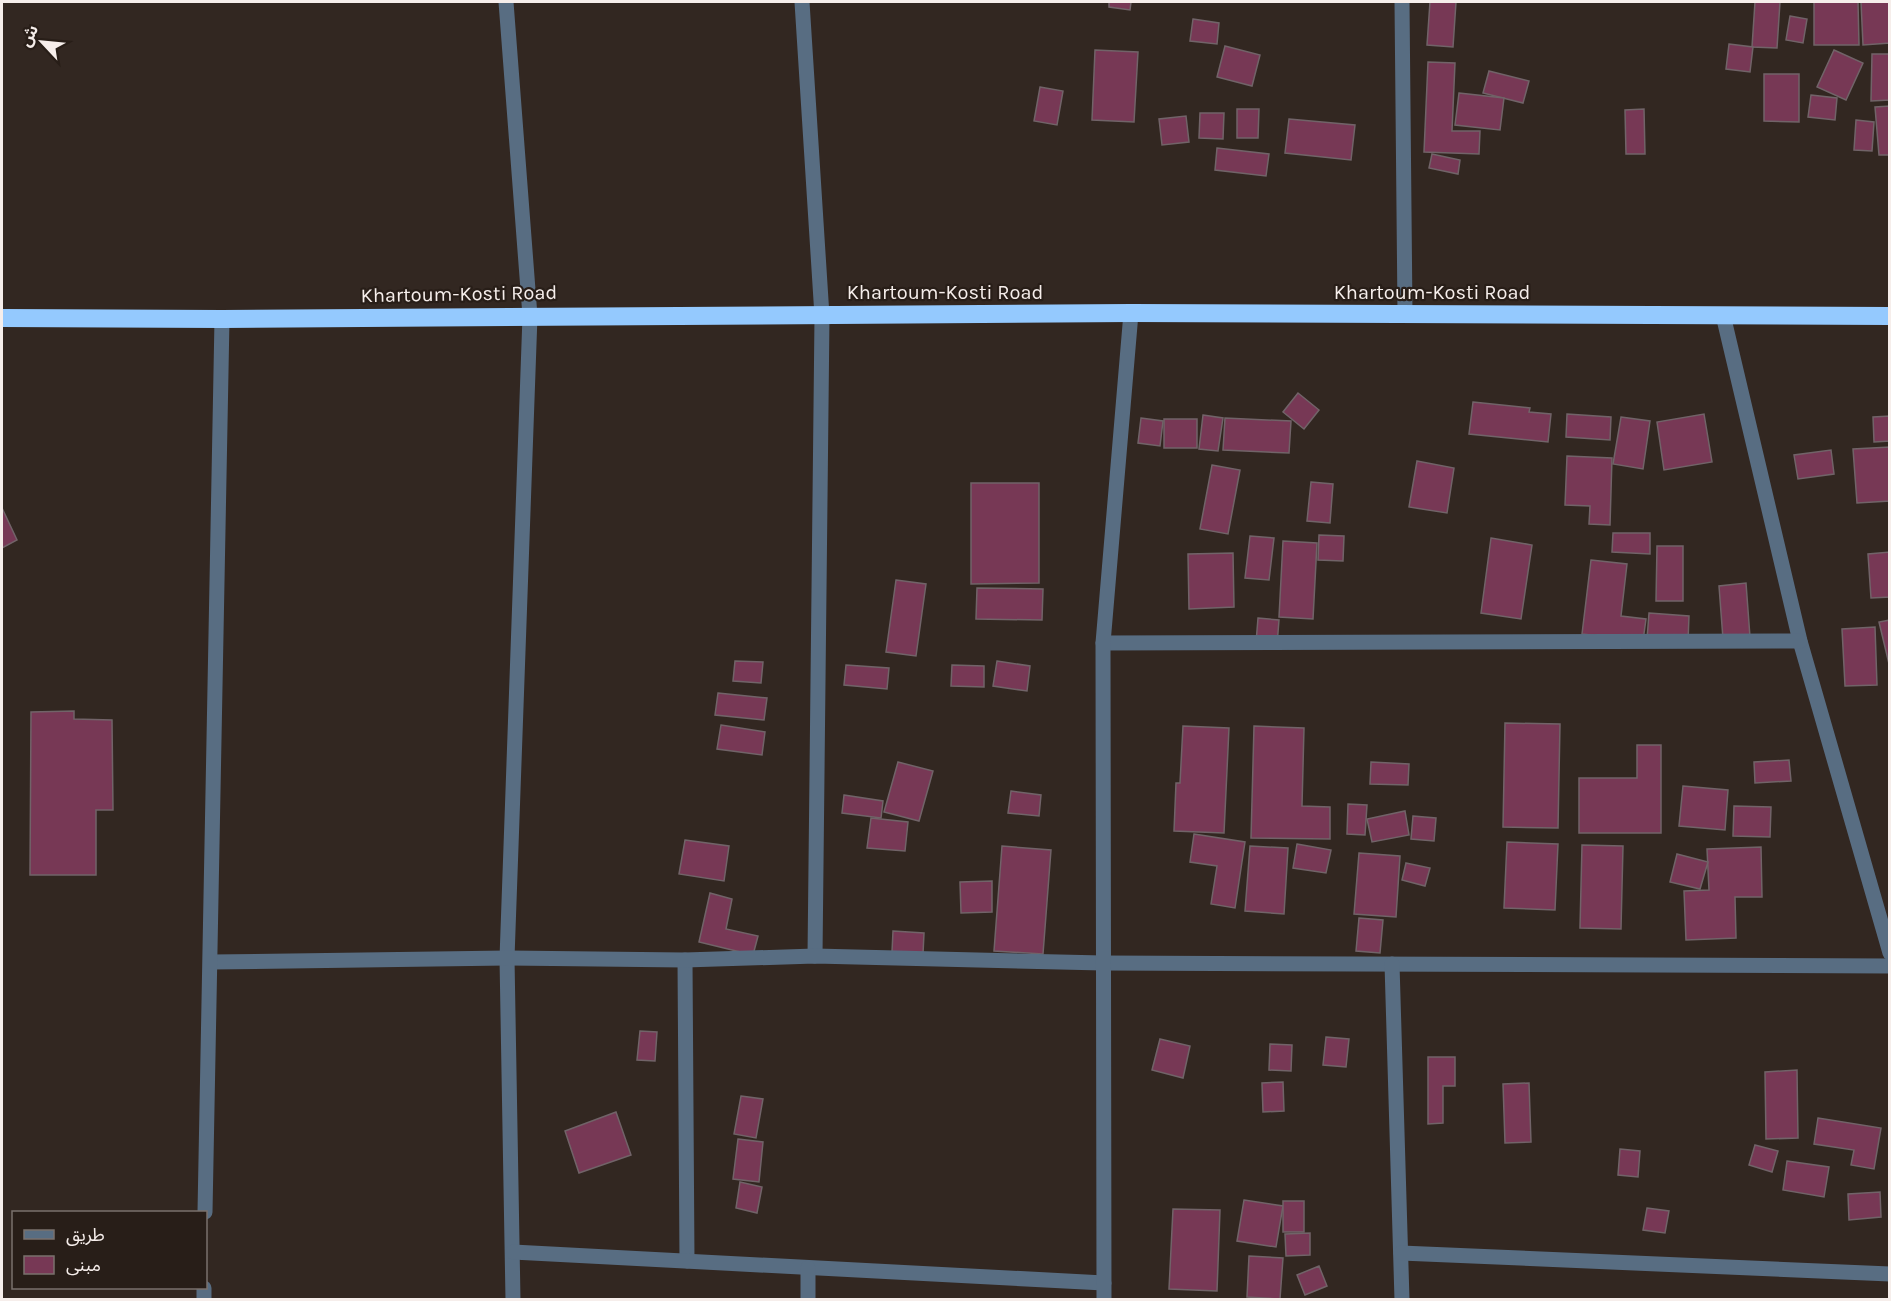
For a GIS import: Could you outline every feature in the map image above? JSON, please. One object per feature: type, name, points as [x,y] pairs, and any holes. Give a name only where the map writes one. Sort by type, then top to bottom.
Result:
[{"type":"highway","name":"Khartoum-Kosti Road","points":[[2,318],[1131,314],[1890,316]]},
{"type":"street","points":[[506,2],[530,316],[507,958],[513,1299]]},
{"type":"street","points":[[802,2],[822,316],[815,956]]},
{"type":"street","points":[[1402,2],[1405,314]]},
{"type":"street","points":[[1104,1299],[1103,643],[1131,314]]},
{"type":"street","points":[[1723,315],[1800,641],[1890,953]]},
{"type":"street","points":[[206,1211],[222,319]]},
{"type":"street","points":[[1103,643],[1800,641]]},
{"type":"street","points":[[211,962],[507,958],[685,960],[815,956],[1103,963],[1890,966]]},
{"type":"street","points":[[685,960],[687,1261]]},
{"type":"street","points":[[1392,964],[1402,1299]]},
{"type":"street","points":[[513,1252],[1104,1283]]},
{"type":"street","points":[[1401,1253],[1890,1274]]},
{"type":"street","points":[[808,1268],[808,1299]]},
{"type":"building","points":[[1109,2],[1131,2],[1130,10],[1109,7]]},
{"type":"building","points":[[1430,2],[1456,2],[1453,47],[1427,45]]},
{"type":"building","points":[[1755,2],[1780,2],[1777,48],[1752,47]]},
{"type":"building","points":[[1814,2],[1858,2],[1859,45],[1814,45]]},
{"type":"building","points":[[1861,2],[1890,2],[1890,43],[1863,45]]},
{"type":"building","points":[[1790,16],[1807,19],[1803,43],[1786,40]]},
{"type":"building","points":[[1193,19],[1219,23],[1217,44],[1190,41]]},
{"type":"building","points":[[1729,44],[1753,47],[1750,72],[1726,69]]},
{"type":"building","points":[[1225,46],[1260,55],[1252,86],[1217,77]]},
{"type":"building","points":[[1095,50],[1138,52],[1134,122],[1092,120]]},
{"type":"building","points":[[1834,50],[1863,63],[1846,100],[1817,87]]},
{"type":"building","points":[[1872,54],[1890,54],[1890,100],[1871,101]]},
{"type":"building","points":[[1428,62],[1455,63],[1452,131],[1480,131],[1479,154],[1424,152]]},
{"type":"building","points":[[1489,71],[1529,81],[1523,103],[1483,93]]},
{"type":"building","points":[[1764,74],[1799,74],[1799,122],[1764,121]]},
{"type":"building","points":[[1040,87],[1063,91],[1057,125],[1034,121]]},
{"type":"building","points":[[1459,93],[1504,98],[1500,130],[1455,125]]},
{"type":"building","points":[[1811,95],[1837,98],[1835,120],[1808,117]]},
{"type":"building","points":[[1890,106],[1890,155],[1879,155],[1875,107]]},
{"type":"building","points":[[1237,109],[1259,109],[1258,138],[1237,138]]},
{"type":"building","points":[[1644,109],[1645,154],[1626,154],[1625,110]]},
{"type":"building","points":[[1200,113],[1224,113],[1223,139],[1199,138]]},
{"type":"building","points":[[1186,116],[1189,142],[1162,145],[1159,119]]},
{"type":"building","points":[[1289,119],[1355,125],[1351,160],[1285,153]]},
{"type":"building","points":[[1856,120],[1874,122],[1872,151],[1854,150]]},
{"type":"building","points":[[1217,148],[1269,154],[1266,176],[1215,170]]},
{"type":"building","points":[[1432,154],[1460,160],[1458,174],[1429,168]]},
{"type":"building","points":[[1298,393],[1319,410],[1304,429],[1283,412]]},
{"type":"building","points":[[1473,402],[1530,408],[1529,412],[1551,414],[1548,442],[1469,434]]},
{"type":"building","points":[[1567,414],[1611,417],[1610,440],[1566,437]]},
{"type":"building","points":[[1704,414],[1712,462],[1664,470],[1657,422]]},
{"type":"building","points":[[1203,415],[1223,418],[1218,451],[1199,449]]},
{"type":"building","points":[[1890,416],[1890,441],[1874,442],[1873,417]]},
{"type":"building","points":[[1621,417],[1650,421],[1643,469],[1613,464]]},
{"type":"building","points":[[1141,418],[1163,421],[1160,446],[1138,443]]},
{"type":"building","points":[[1225,418],[1291,421],[1289,453],[1223,450]]},
{"type":"building","points":[[1164,419],[1197,419],[1197,448],[1164,448]]},
{"type":"building","points":[[1890,447],[1890,501],[1857,503],[1853,449]]},
{"type":"building","points":[[1831,450],[1834,474],[1798,479],[1794,455]]},
{"type":"building","points":[[1567,456],[1612,458],[1610,525],[1589,524],[1590,506],[1565,505]]},
{"type":"building","points":[[1417,461],[1454,468],[1447,513],[1409,507]]},
{"type":"building","points":[[1212,465],[1240,470],[1228,534],[1200,529]]},
{"type":"building","points":[[1311,482],[1333,484],[1330,523],[1307,521]]},
{"type":"building","points":[[971,483],[1039,483],[1039,583],[971,584]]},
{"type":"building","points":[[2,508],[17,540],[2,548]]},
{"type":"building","points":[[1613,533],[1650,533],[1650,554],[1612,552]]},
{"type":"building","points":[[1319,535],[1344,536],[1343,561],[1318,560]]},
{"type":"building","points":[[1250,536],[1274,538],[1269,580],[1245,578]]},
{"type":"building","points":[[1491,538],[1532,545],[1521,619],[1481,613]]},
{"type":"building","points":[[1283,541],[1317,543],[1313,619],[1279,617]]},
{"type":"building","points":[[1657,546],[1683,546],[1683,601],[1656,601]]},
{"type":"building","points":[[1890,552],[1890,597],[1871,598],[1868,554]]},
{"type":"building","points":[[1233,553],[1234,607],[1189,609],[1188,554]]},
{"type":"building","points":[[1591,560],[1627,564],[1621,616],[1646,619],[1643,641],[1582,634]]},
{"type":"building","points":[[896,580],[926,584],[916,656],[886,652]]},
{"type":"building","points":[[1746,583],[1750,637],[1723,639],[1719,586]]},
{"type":"building","points":[[977,588],[1043,589],[1042,620],[976,619]]},
{"type":"building","points":[[1649,613],[1689,616],[1688,642],[1647,639]]},
{"type":"building","points":[[1258,618],[1279,620],[1277,645],[1256,643]]},
{"type":"building","points":[[1890,620],[1890,668],[1879,622]]},
{"type":"building","points":[[1875,627],[1877,685],[1845,686],[1842,629]]},
{"type":"building","points":[[735,661],[763,662],[761,683],[733,681]]},
{"type":"building","points":[[997,661],[1030,666],[1027,691],[993,686]]},
{"type":"building","points":[[846,665],[889,668],[887,689],[844,685]]},
{"type":"building","points":[[952,665],[984,666],[984,687],[951,686]]},
{"type":"building","points":[[718,693],[767,698],[764,720],[715,715]]},
{"type":"building","points":[[74,711],[74,719],[112,720],[113,810],[96,810],[96,875],[30,875],[31,712]]},
{"type":"building","points":[[1505,723],[1560,724],[1558,828],[1503,827]]},
{"type":"building","points":[[721,725],[765,732],[762,755],[717,749]]},
{"type":"building","points":[[1183,726],[1229,728],[1224,833],[1174,831],[1176,783],[1180,783]]},
{"type":"building","points":[[1254,726],[1304,728],[1302,806],[1330,807],[1330,839],[1251,838]]},
{"type":"building","points":[[1637,745],[1661,745],[1661,833],[1579,833],[1579,778],[1637,778]]},
{"type":"building","points":[[1789,760],[1791,781],[1755,783],[1754,762]]},
{"type":"building","points":[[898,762],[933,771],[919,821],[884,812]]},
{"type":"building","points":[[1371,762],[1409,764],[1408,785],[1370,784]]},
{"type":"building","points":[[1683,786],[1728,790],[1725,830],[1679,826]]},
{"type":"building","points":[[1011,791],[1041,795],[1039,816],[1008,813]]},
{"type":"building","points":[[844,795],[883,801],[881,818],[842,813]]},
{"type":"building","points":[[1348,804],[1367,805],[1365,835],[1347,834]]},
{"type":"building","points":[[1734,806],[1771,807],[1770,837],[1733,836]]},
{"type":"building","points":[[1405,811],[1409,835],[1372,842],[1367,819]]},
{"type":"building","points":[[1413,816],[1436,818],[1434,841],[1411,839]]},
{"type":"building","points":[[871,818],[908,822],[905,851],[867,848]]},
{"type":"building","points":[[1194,834],[1245,842],[1235,908],[1211,904],[1217,866],[1190,862]]},
{"type":"building","points":[[685,840],[729,846],[724,881],[679,874]]},
{"type":"building","points":[[1507,842],[1558,844],[1555,910],[1504,908]]},
{"type":"building","points":[[1297,844],[1331,850],[1326,873],[1293,868]]},
{"type":"building","points":[[1582,845],[1623,846],[1621,929],[1580,928]]},
{"type":"building","points":[[1002,846],[1051,850],[1043,954],[994,951]]},
{"type":"building","points":[[1250,846],[1288,848],[1284,914],[1245,911]]},
{"type":"building","points":[[1761,847],[1762,897],[1735,897],[1736,938],[1686,940],[1684,891],[1709,890],[1707,849]]},
{"type":"building","points":[[1359,853],[1400,856],[1396,917],[1354,914]]},
{"type":"building","points":[[1677,854],[1708,862],[1700,889],[1670,882]]},
{"type":"building","points":[[1406,863],[1430,868],[1425,886],[1402,880]]},
{"type":"building","points":[[992,881],[992,912],[961,913],[960,882]]},
{"type":"building","points":[[710,893],[732,899],[726,929],[758,936],[753,955],[699,942]]},
{"type":"building","points":[[1359,918],[1383,920],[1380,953],[1356,951]]},
{"type":"building","points":[[893,931],[924,933],[923,954],[892,952]]},
{"type":"building","points":[[640,1031],[657,1032],[655,1061],[637,1060]]},
{"type":"building","points":[[1326,1037],[1349,1039],[1346,1067],[1323,1065]]},
{"type":"building","points":[[1160,1039],[1190,1046],[1183,1078],[1152,1070]]},
{"type":"building","points":[[1270,1044],[1292,1045],[1291,1071],[1269,1070]]},
{"type":"building","points":[[1428,1057],[1455,1057],[1455,1086],[1443,1086],[1443,1123],[1428,1124]]},
{"type":"building","points":[[1797,1070],[1798,1138],[1766,1139],[1765,1072]]},
{"type":"building","points":[[1283,1082],[1284,1111],[1263,1112],[1262,1083]]},
{"type":"building","points":[[1529,1083],[1531,1142],[1505,1143],[1503,1084]]},
{"type":"building","points":[[741,1096],[763,1099],[756,1138],[734,1134]]},
{"type":"building","points":[[616,1112],[631,1155],[579,1173],[565,1131]]},
{"type":"building","points":[[1818,1118],[1881,1128],[1874,1169],[1851,1165],[1854,1150],[1814,1144]]},
{"type":"building","points":[[738,1139],[763,1142],[759,1182],[733,1179]]},
{"type":"building","points":[[1755,1145],[1778,1151],[1772,1172],[1749,1165]]},
{"type":"building","points":[[1620,1149],[1640,1151],[1638,1177],[1618,1175]]},
{"type":"building","points":[[1787,1161],[1829,1167],[1824,1197],[1783,1190]]},
{"type":"building","points":[[740,1182],[762,1187],[757,1213],[736,1208]]},
{"type":"building","points":[[1880,1192],[1881,1217],[1849,1220],[1848,1194]]},
{"type":"building","points":[[1244,1200],[1283,1206],[1276,1247],[1237,1241]]},
{"type":"building","points":[[1283,1201],[1304,1201],[1304,1232],[1283,1232]]},
{"type":"building","points":[[1647,1208],[1669,1211],[1665,1233],[1643,1230]]},
{"type":"building","points":[[1173,1209],[1220,1210],[1217,1291],[1169,1289]]},
{"type":"building","points":[[1310,1233],[1310,1255],[1286,1256],[1285,1234]]},
{"type":"building","points":[[1249,1256],[1283,1258],[1280,1299],[1247,1297]]},
{"type":"building","points":[[1319,1266],[1327,1286],[1305,1295],[1297,1275]]}]
